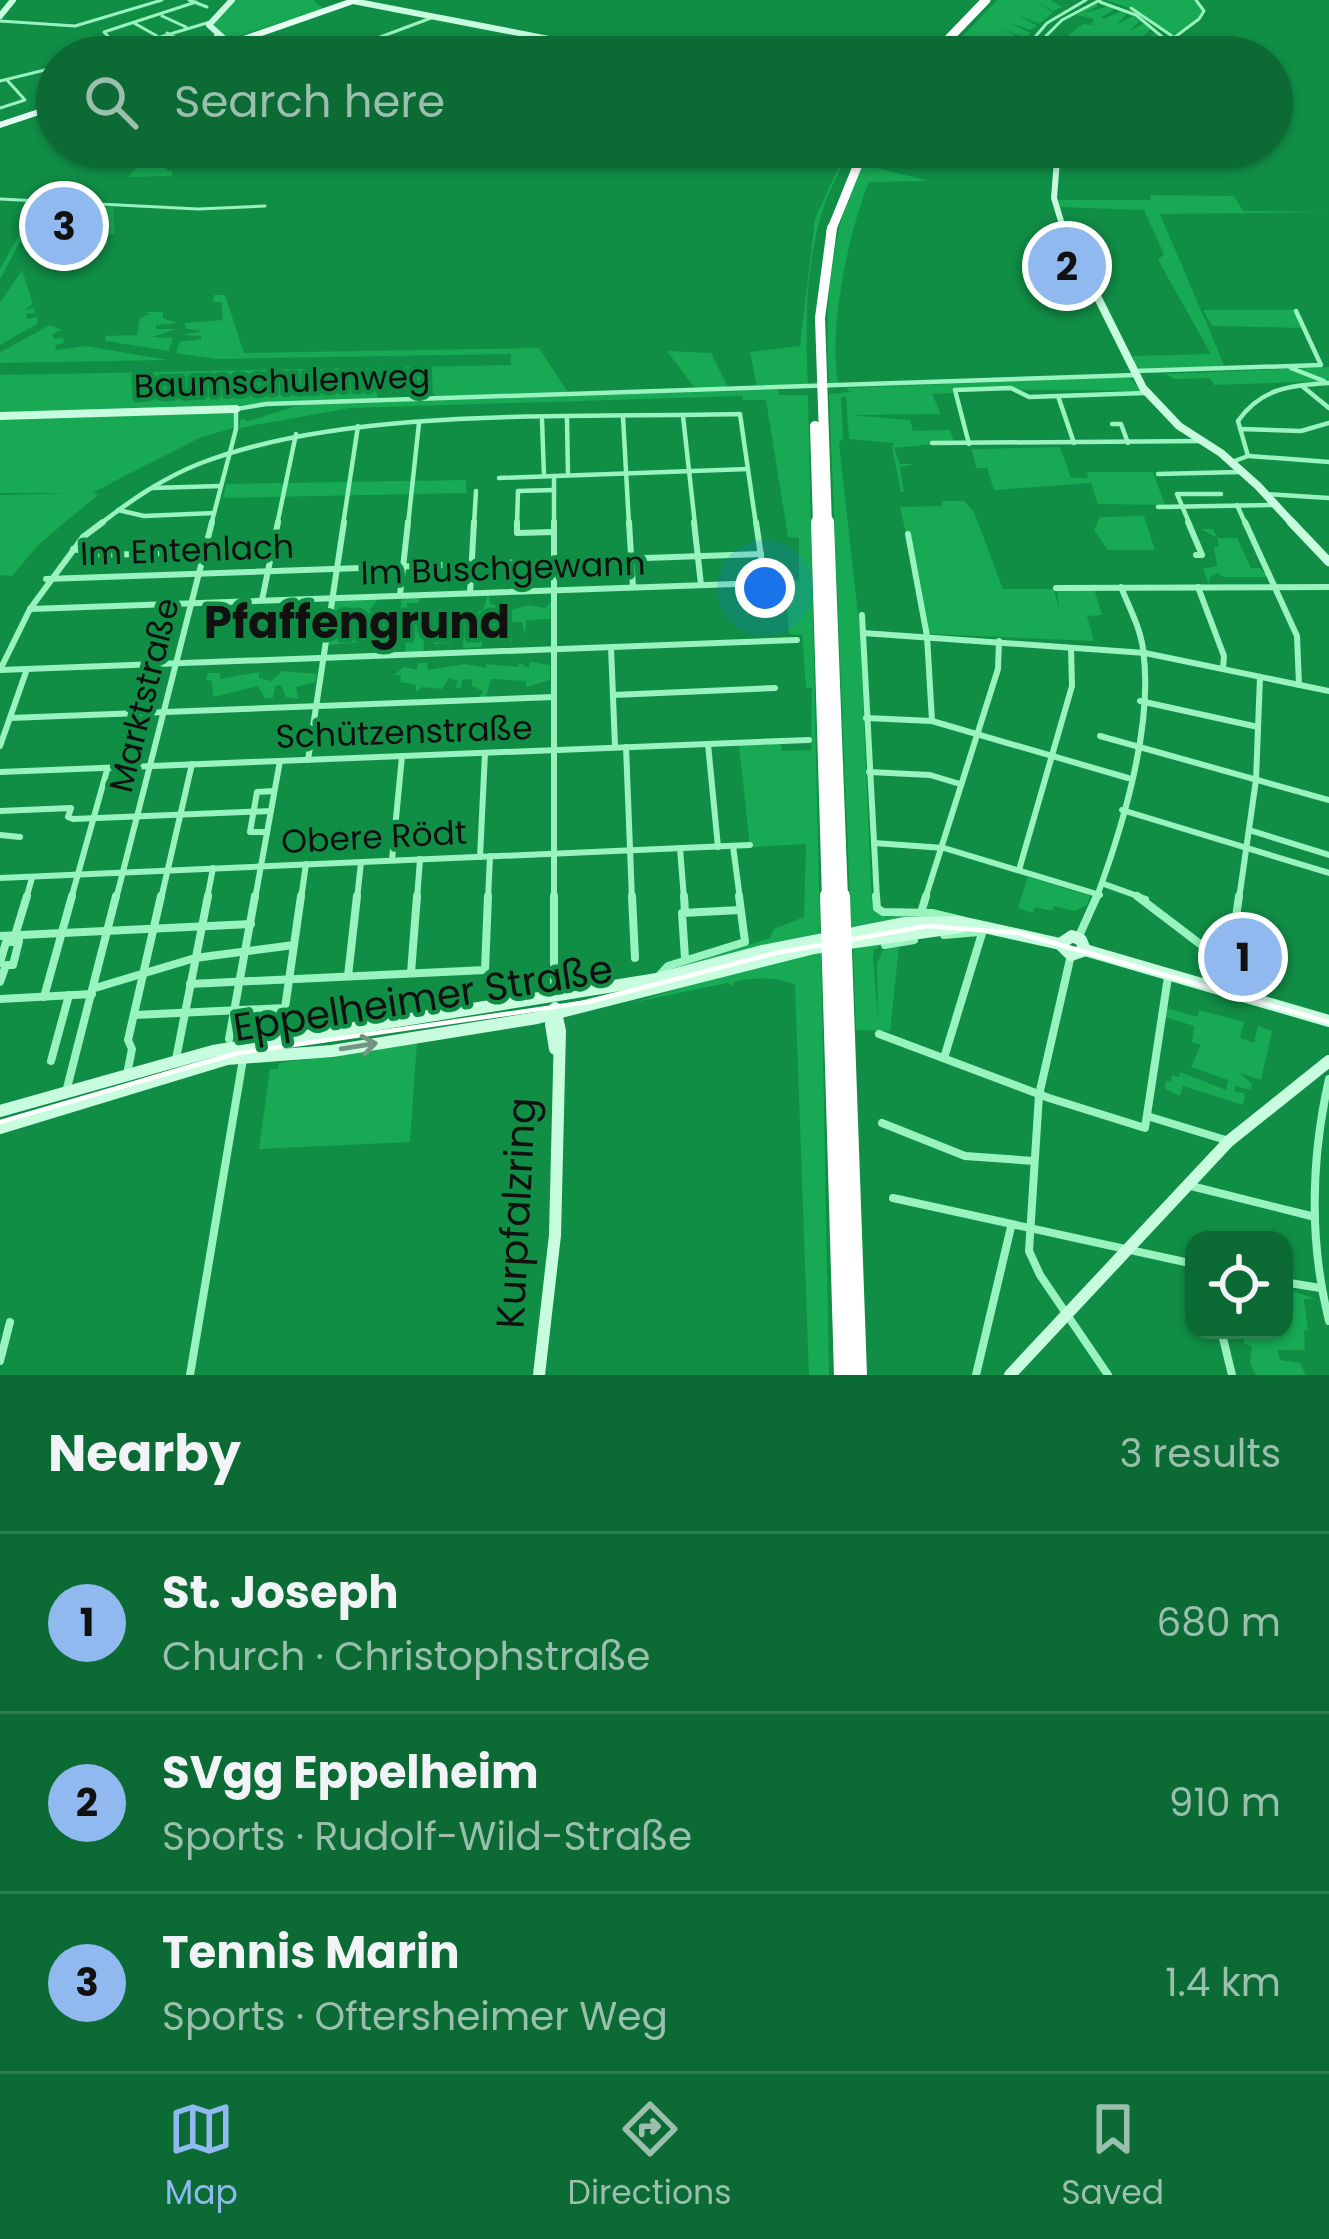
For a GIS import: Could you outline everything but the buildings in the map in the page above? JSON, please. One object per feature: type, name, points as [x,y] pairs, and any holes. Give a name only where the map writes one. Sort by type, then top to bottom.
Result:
[{"type":"highway","points":[[954,36],[989,0]]},
{"type":"highway","points":[[843,1375],[812,310],[826,216],[850,168]]},
{"type":"highway","points":[[853,168],[834,217],[820,305],[858,1375]]},
{"type":"main road","points":[[243,36],[361,3]]},
{"type":"main road","points":[[253,36],[361,3]]},
{"type":"main road","points":[[0,124],[36,111]]},
{"type":"street","points":[[13,0],[2,15],[75,26],[162,0]]},
{"type":"street","points":[[134,23],[157,36],[210,22],[232,0]]},
{"type":"street","points":[[1036,34],[1055,16],[1086,0]]},
{"type":"street","points":[[1036,34],[1045,36],[1074,12],[1101,0],[1142,13],[1172,36],[1202,15],[1196,0]]},
{"type":"street","points":[[1101,0],[1136,15],[1161,36]]},
{"type":"street","points":[[108,36],[104,32],[193,1],[207,7]]},
{"type":"street","points":[[361,3],[528,36]]},
{"type":"street","points":[[160,14],[182,26]]},
{"type":"street","points":[[383,36],[431,18]]},
{"type":"street","points":[[210,22],[222,36]]},
{"type":"street","points":[[167,33],[173,36]]},
{"type":"street","points":[[4,79],[36,72]]},
{"type":"street","points":[[0,108],[25,100],[4,79]]},
{"type":"street","points":[[1056,168],[1056,205],[1071,252],[1147,392],[1179,426],[1243,472],[1329,561]]},
{"type":"street","points":[[0,199],[183,211],[265,206]]},
{"type":"street","points":[[1288,367],[1324,363],[1297,311]]},
{"type":"street","points":[[1288,367],[1329,382]]},
{"type":"street","name":"Baumschulenweg","points":[[0,416],[833,388],[1288,367]]},
{"type":"street","points":[[1248,456],[1239,416],[1267,389],[1329,382]]},
{"type":"street","points":[[1299,384],[1329,408]]},
{"type":"street","points":[[969,443],[955,390],[1011,388],[1030,397],[1147,392]]},
{"type":"street","points":[[1058,396],[1073,443]]},
{"type":"street","name":"Marktstraße","points":[[64,1109],[239,414],[236,409]]},
{"type":"street","points":[[760,554],[740,414],[419,423],[296,434],[229,451],[151,488],[118,510],[46,579],[27,608],[0,670],[797,640]]},
{"type":"street","points":[[683,416],[701,585]]},
{"type":"street","points":[[623,417],[633,587]]},
{"type":"street","points":[[567,419],[568,475]]},
{"type":"street","points":[[542,420],[544,476]]},
{"type":"street","points":[[400,596],[419,423]]},
{"type":"street","points":[[1240,428],[1301,431],[1329,423]]},
{"type":"street","points":[[1112,424],[1121,424],[1128,443]]},
{"type":"street","points":[[308,760],[358,426]]},
{"type":"street","points":[[262,600],[296,434]]},
{"type":"street","points":[[932,443],[1203,441]]},
{"type":"street","points":[[1232,462],[1248,456],[1329,461]]},
{"type":"street","points":[[499,478],[748,469]]},
{"type":"street","points":[[1158,473],[1243,472]]},
{"type":"street","points":[[554,476],[555,997]]},
{"type":"street","points":[[151,488],[220,486]]},
{"type":"street","points":[[554,490],[518,491],[517,533],[554,532]]},
{"type":"street","points":[[470,593],[476,491]]},
{"type":"street","points":[[1196,555],[1202,555],[1177,494],[1221,494]]},
{"type":"street","points":[[1266,494],[1329,498]]},
{"type":"street","points":[[1237,505],[1298,640],[1299,685]]},
{"type":"street","points":[[1159,507],[1276,506]]},
{"type":"street","points":[[118,510],[143,515],[214,513]]},
{"type":"street","points":[[908,534],[927,636],[932,722]]},
{"type":"street","points":[[73,549],[103,555],[205,552]]},
{"type":"street","name":"Im Entenlach","points":[[46,579],[760,554]]},
{"type":"street","name":"Im Buschgewann","points":[[27,608],[765,583],[760,554]]},
{"type":"street","points":[[1056,587],[1329,587]]},
{"type":"street","points":[[1108,1375],[1033,1262],[1030,1230],[1039,1095],[1071,955],[1082,944],[1104,884],[1136,747],[1144,653],[1121,587]]},
{"type":"street","points":[[1198,587],[1224,656],[1223,670]]},
{"type":"street","points":[[862,615],[878,908],[883,913],[952,915],[961,922]]},
{"type":"street","points":[[863,633],[1144,653],[1329,692]]},
{"type":"street","points":[[921,913],[998,669],[999,641]]},
{"type":"street","points":[[611,647],[615,747]]},
{"type":"street","points":[[1018,870],[1072,686],[1071,647]]},
{"type":"street","points":[[0,746],[27,670]]},
{"type":"street","points":[[1236,995],[1232,969],[1256,780],[1260,677]]},
{"type":"street","points":[[613,694],[775,688]]},
{"type":"street","points":[[10,718],[554,698]]},
{"type":"street","points":[[1140,701],[1258,727]]},
{"type":"street","points":[[866,718],[932,722],[1128,778]]},
{"type":"street","points":[[1100,736],[1329,800]]},
{"type":"street","name":"Schützenstraße","points":[[0,772],[809,740]]},
{"type":"street","points":[[708,744],[718,847]]},
{"type":"street","points":[[626,747],[635,958]]},
{"type":"street","points":[[190,984],[485,970],[485,753]]},
{"type":"street","points":[[392,860],[402,756]]},
{"type":"street","points":[[230,1039],[280,760]]},
{"type":"street","points":[[127,1074],[135,1015],[192,764]]},
{"type":"street","points":[[44,997],[108,768]]},
{"type":"street","points":[[869,772],[936,776],[960,784]]},
{"type":"street","points":[[267,832],[250,832],[257,792],[274,791]]},
{"type":"street","points":[[0,811],[71,808],[70,819],[271,812]]},
{"type":"street","points":[[1122,810],[1329,873]]},
{"type":"street","points":[[1250,830],[1329,855]]},
{"type":"street","points":[[0,836],[20,837]]},
{"type":"street","points":[[874,843],[939,847],[1100,895]]},
{"type":"street","name":"Obere Rödt","points":[[0,878],[750,845]]},
{"type":"street","points":[[656,979],[668,966],[746,939],[733,846]]},
{"type":"street","points":[[680,848],[685,960]]},
{"type":"street","points":[[411,974],[420,859]]},
{"type":"street","points":[[348,976],[361,862]]},
{"type":"street","points":[[135,1015],[285,1007],[306,864]]},
{"type":"street","points":[[176,1060],[213,868]]},
{"type":"street","points":[[0,982],[6,942],[14,938],[33,877]]},
{"type":"street","points":[[1104,884],[1146,898],[1232,969]]},
{"type":"street","points":[[684,914],[740,910]]},
{"type":"street","points":[[859,935],[905,923],[961,922],[1060,944],[1071,955]]},
{"type":"street","points":[[0,936],[250,925]]},
{"type":"street","points":[[859,935],[983,929]]},
{"type":"street","points":[[885,945],[983,929]]},
{"type":"street","points":[[944,1058],[983,929]]},
{"type":"street","name":"Eppelheimer Straße","points":[[0,1111],[176,1060],[656,979],[859,935]]},
{"type":"street","points":[[1060,944],[1066,936],[1168,977],[1329,1021]]},
{"type":"street","name":"Eppelheimer Straße","points":[[0,1128],[187,1069],[243,1057],[332,1051],[556,1014],[814,944]]},
{"type":"street","points":[[0,998],[93,991],[195,958],[294,945]]},
{"type":"street","points":[[879,1034],[1039,1095],[1145,1128],[1168,977]]},
{"type":"street","points":[[51,1061],[69,995]]},
{"type":"street","name":"Kurpfalzring","points":[[539,1375],[556,1235],[556,1053],[551,1024],[555,997]]},
{"type":"street","points":[[190,1375],[243,1057]]},
{"type":"street","points":[[1014,1371],[1228,1142],[1329,1061]]},
{"type":"street","points":[[1329,1079],[1316,1217],[1320,1288],[1329,1322]]},
{"type":"street","points":[[1147,1116],[1228,1142]]},
{"type":"street","points":[[882,1123],[965,1156],[1034,1161]]},
{"type":"street","points":[[1186,1185],[1316,1217]]},
{"type":"street","points":[[892,1198],[1185,1262]]},
{"type":"street","points":[[976,1375],[1011,1225]]},
{"type":"street","points":[[1293,1284],[1320,1288]]},
{"type":"street","points":[[0,1361],[10,1322]]},
{"type":"street","points":[[1223,1339],[1232,1375]]},
{"type":"green space","points":[[236,0],[313,0],[323,8],[342,2],[336,0],[344,2],[238,36],[225,36],[213,27],[218,14]]},
{"type":"green space","points":[[997,0],[1051,0],[1062,7],[1053,11],[1036,1],[1053,13],[1039,24],[1017,14],[1037,26],[1030,30],[1009,22],[1030,33],[1028,36],[1002,29],[1016,36],[963,36]]},
{"type":"green space","points":[[1106,0],[1196,0],[1204,11],[1172,36],[1142,13]]},
{"type":"green space","points":[[1095,4],[1099,5],[1085,13],[1108,6],[1115,9],[1101,17],[1104,19],[1121,11],[1127,14],[1116,25],[1133,16],[1140,21],[1128,32],[1145,23],[1150,29],[1144,36],[1068,36],[1083,24],[1097,26],[1091,24],[1094,19],[1077,15]]},
{"type":"green space","points":[[136,168],[173,171],[171,176],[128,177]]},
{"type":"green space","points":[[841,168],[824,206],[813,250],[808,386],[757,388],[750,352],[800,346],[815,219]]},
{"type":"green space","points":[[860,168],[877,168],[929,181],[869,182],[842,284],[836,340],[839,385],[829,386],[832,264]]},
{"type":"green space","points":[[1150,195],[1234,196],[1243,211],[1329,212],[1160,214],[1225,367],[1136,369],[1133,356],[1211,354],[1158,260],[1164,254],[1144,210],[1058,207],[1058,200],[1151,200]]},
{"type":"green space","points":[[55,203],[113,207],[115,234],[55,248],[35,237],[42,225],[29,225],[0,279],[0,269],[29,217],[57,215]]},
{"type":"green space","points":[[22,270],[33,304],[24,310],[34,308],[35,313],[26,314],[27,319],[37,317],[37,324],[0,345],[0,303]]},
{"type":"green space","points":[[214,295],[225,295],[244,353],[539,348],[569,394],[436,398],[429,385],[381,386],[376,390],[378,399],[0,415],[0,375],[511,365],[511,354],[216,359],[176,353],[179,342],[201,339],[181,335],[203,331],[186,329],[184,323],[223,320],[221,302],[213,302]]},
{"type":"green space","points":[[1203,310],[1295,310],[1303,328],[1212,326]]},
{"type":"green space","points":[[144,312],[163,312],[163,318],[177,323],[156,325],[156,329],[176,329],[152,337],[173,338],[169,351],[106,341],[105,336],[137,335],[140,318],[151,314]]},
{"type":"green space","points":[[50,325],[62,330],[52,334],[54,339],[63,337],[64,343],[55,345],[56,350],[86,346],[168,360],[0,363],[0,352]]},
{"type":"green space","points":[[667,351],[711,353],[729,389],[694,387]]},
{"type":"green space","points":[[1329,367],[1329,381],[1214,385],[1210,378],[1175,379],[1165,374]]},
{"type":"green space","points":[[1129,377],[1141,391],[953,389],[953,393],[932,394],[941,414],[850,415],[910,420],[913,431],[950,430],[954,442],[894,448],[900,464],[914,464],[900,467],[904,492],[901,492],[892,447],[894,443],[849,439],[846,396],[841,397],[843,437],[839,444],[860,632],[872,905],[886,917],[916,917],[851,927],[829,394],[850,392],[846,388]]},
{"type":"green space","points":[[778,390],[779,395],[808,395],[820,933],[667,971],[770,938],[774,929],[804,917],[806,844],[750,847],[739,745],[780,743],[782,751],[811,750],[812,688],[806,688],[802,635],[789,634],[785,581],[799,580],[799,538],[788,537],[766,400],[743,400],[742,396],[350,408],[239,428],[241,418],[248,421],[303,404]]},
{"type":"green space","points":[[235,413],[233,428],[199,438],[92,493],[99,494],[39,544],[12,576],[0,575],[0,495],[75,493],[0,493],[0,420]]},
{"type":"green space","points":[[1060,447],[1071,478],[1088,478],[1087,472],[1153,472],[1165,505],[1098,504],[1091,483],[994,490],[987,468],[976,468],[972,449]]},
{"type":"green space","points":[[466,480],[467,493],[223,498],[226,484]]},
{"type":"green space","points":[[942,501],[964,501],[974,512],[1003,589],[1054,589],[1059,609],[1057,589],[1094,589],[1102,615],[1087,616],[1094,641],[929,634],[900,507],[942,506]]},
{"type":"green space","points":[[1144,516],[1155,550],[1108,550],[1094,530],[1100,517]]},
{"type":"green space","points":[[1217,538],[1237,538],[1251,568],[1260,568],[1268,577],[1218,573],[1210,577],[1209,584],[1203,569],[1217,566]]},
{"type":"green space","points":[[488,594],[500,613],[528,605],[545,608],[551,602],[550,619],[526,620],[525,634],[522,622],[512,622],[512,641],[492,642],[493,623],[483,623],[482,647],[463,648],[464,624],[455,624],[450,643],[434,644],[435,625],[426,625],[423,652],[405,653],[406,626],[397,626],[395,646],[375,646],[377,625],[364,626],[362,642],[328,645],[330,629],[333,635],[350,635],[351,627],[344,623],[356,619],[332,618],[354,614],[355,609],[333,611],[334,600],[379,598],[369,610],[379,617],[381,608],[383,616],[400,612],[402,597],[419,596],[419,603],[407,603],[407,608],[418,615],[442,612],[440,623],[444,614],[466,616],[483,610]]},
{"type":"green space","points":[[530,662],[550,665],[550,680],[526,687],[526,681],[491,679],[486,698],[479,698],[483,691],[472,686],[472,679],[462,680],[461,688],[455,688],[458,681],[449,678],[442,689],[422,687],[416,692],[416,685],[400,682],[401,675],[394,675],[404,667],[417,670],[418,663],[427,663],[428,670],[465,664],[486,668],[486,664],[518,667],[519,663],[529,668]]},
{"type":"green space","points":[[283,671],[317,674],[315,682],[296,687],[298,699],[286,697],[281,685],[275,686],[273,698],[265,698],[258,686],[213,697],[212,681],[206,680],[208,673],[220,673],[220,679],[259,672],[259,678],[271,681]]},
{"type":"green space","points":[[1028,877],[1090,896],[1087,905],[1075,911],[1035,907],[1033,913],[1018,908]]},
{"type":"green space","points":[[883,944],[873,951],[878,1020],[877,965],[882,951],[899,947],[890,1031],[856,1030],[853,946]]},
{"type":"green space","points":[[821,947],[829,1375],[809,1375],[795,985],[749,979],[733,982],[734,986],[727,983],[631,1003]]},
{"type":"green space","points":[[1167,1008],[1197,1017],[1199,1010],[1244,1022],[1240,1038],[1254,1043],[1258,1026],[1272,1031],[1261,1080],[1240,1073],[1252,1084],[1251,1090],[1235,1086],[1235,1091],[1245,1094],[1243,1105],[1183,1086],[1180,1096],[1165,1089],[1166,1081],[1171,1082],[1172,1075],[1179,1077],[1180,1072],[1226,1090],[1228,1080],[1191,1067],[1201,1045],[1192,1042],[1194,1026],[1165,1017]]},
{"type":"green space","points":[[417,1043],[410,1142],[259,1149],[270,1069],[278,1069],[279,1063]]},
{"type":"green space","points":[[1293,1291],[1316,1299],[1304,1299],[1305,1350],[1278,1350],[1280,1360],[1300,1363],[1306,1375],[1256,1375],[1250,1363],[1252,1346],[1243,1339],[1293,1339]]},
{"type":"tram line","points":[[0,1122],[238,1053],[588,1002],[776,953],[927,926],[1019,933],[1329,1022]]},
{"type":"place","name":"Tennis Marin","points":[[64,226]]},
{"type":"place","name":"SVgg Eppelheim","points":[[1067,266]]},
{"type":"place","name":"St. Joseph","points":[[1243,957]]},
{"type":"district","name":"Pfaffengrund","points":[[357,622]]}]
